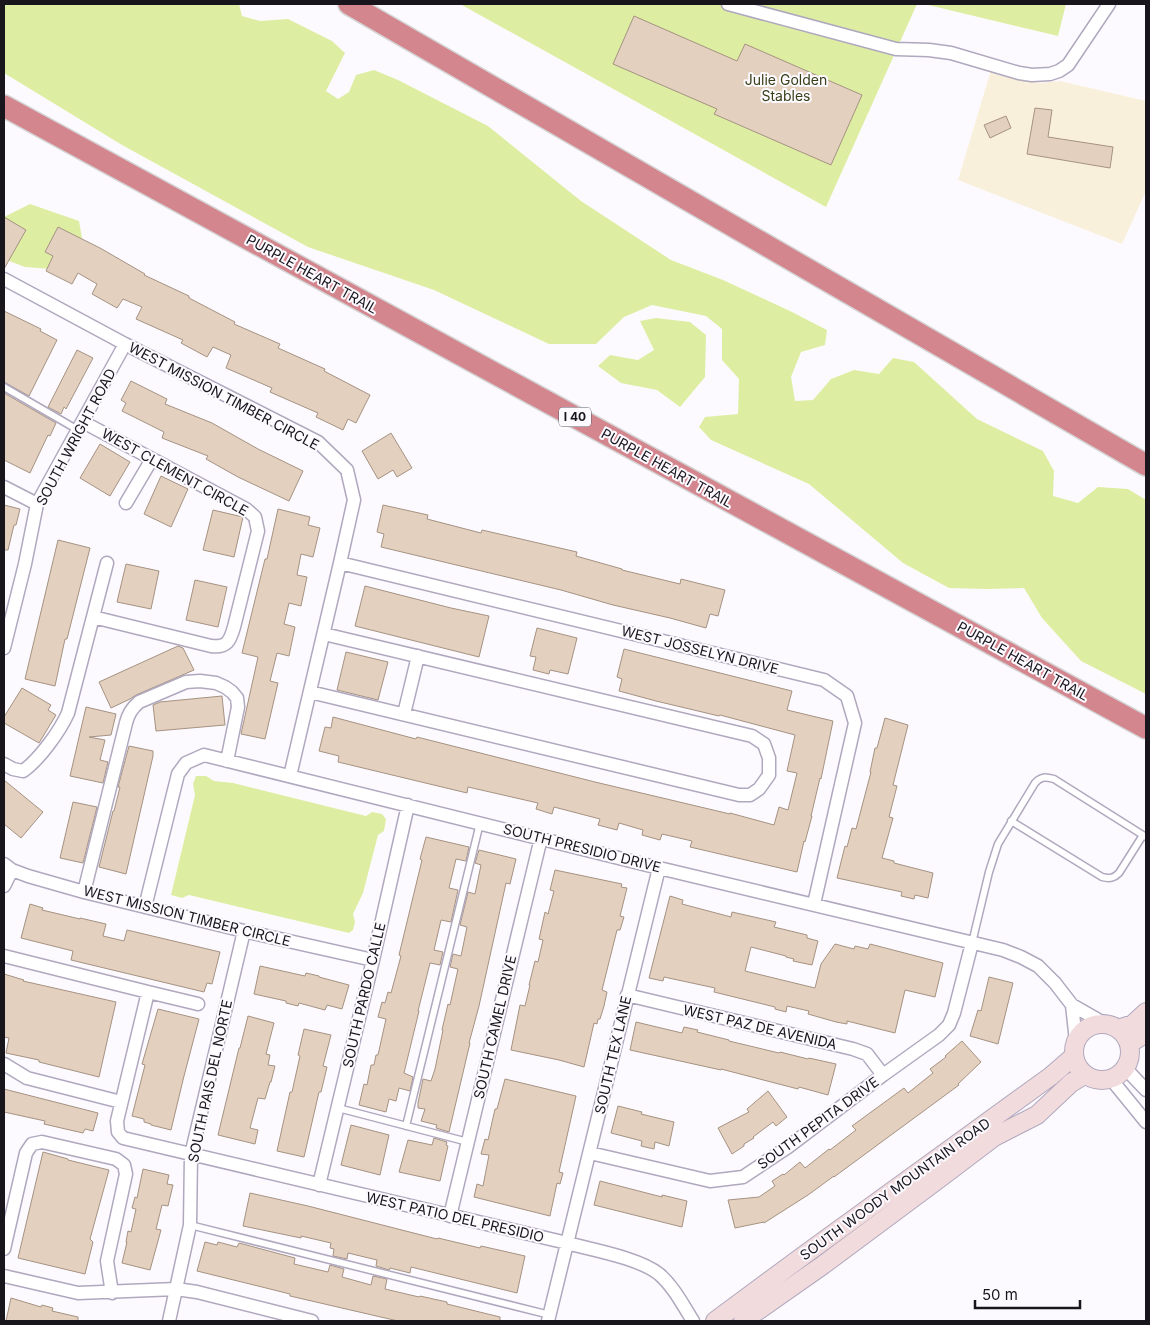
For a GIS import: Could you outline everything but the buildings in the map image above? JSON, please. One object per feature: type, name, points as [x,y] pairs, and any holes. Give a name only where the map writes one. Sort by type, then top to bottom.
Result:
[{"type":"highway","points":[[349,4],[1146,465]]},
{"type":"highway","name":"PURPLE HEART TRAIL","points":[[4,106],[1146,728]]},
{"type":"street","points":[[728,4],[896,49],[951,52],[1018,73],[1041,76],[1059,71],[1068,65],[1109,4]]},
{"type":"street","name":"WEST MISSION TIMBER CIRCLE","points":[[4,279],[125,344],[318,442],[347,470],[354,500],[290,776]]},
{"type":"street","name":"SOUTH WRIGHT ROAD","points":[[4,648],[7,626],[25,564],[38,504],[125,344]]},
{"type":"street","name":"WEST CLEMENT CIRCLE","points":[[81,426],[152,459],[246,509],[255,517],[258,531],[230,638],[226,644],[210,646],[93,617]]},
{"type":"street","points":[[126,503],[152,459]]},
{"type":"street","points":[[4,487],[38,504]]},
{"type":"street","points":[[4,764],[13,770],[23,771],[32,765],[63,723],[68,713],[107,563]]},
{"type":"street","name":"WEST JOSSELYN DRIVE","points":[[340,563],[824,680],[847,696],[856,723],[814,904]]},
{"type":"street","points":[[310,692],[739,795],[750,795],[755,792],[769,775],[769,758],[764,744],[752,736],[324,634]]},
{"type":"street","points":[[404,714],[418,656]]},
{"type":"street","points":[[84,892],[126,723],[130,710],[134,706],[139,702],[186,682],[200,681],[225,687],[237,698],[238,707],[227,761]]},
{"type":"street","name":"SOUTH PRESIDIO DRIVE","points":[[145,907],[178,774],[186,763],[204,755],[659,868],[1003,950],[1021,956],[1038,966],[1055,983],[1072,1005]]},
{"type":"street","name":"SOUTH PARDO CALLE","points":[[319,1185],[408,805]]},
{"type":"street","name":"SOUTH CAMEL DRIVE","points":[[450,1216],[541,838]]},
{"type":"street","points":[[4,886],[8,867]]},
{"type":"street","name":"WEST MISSION TIMBER CIRCLE","points":[[8,867],[28,876],[84,892],[373,960]]},
{"type":"street","name":"SOUTH TEX LANE","points":[[549,1318],[659,868]]},
{"type":"street","name":"SOUTH PAIS DEL NORTE","points":[[169,1321],[190,1225],[191,1155],[244,930]]},
{"type":"street","name":"SOUTH PEPITA DRIVE","points":[[590,1153],[710,1181],[743,1177],[788,1148],[883,1075],[939,1035],[949,1025],[954,1013],[972,943]]},
{"type":"street","points":[[4,956],[198,1004]]},
{"type":"street","points":[[4,1064],[27,1078],[121,1102],[148,992]]},
{"type":"street","name":"WEST PAZ DE AVENIDA","points":[[627,994],[853,1049],[867,1054],[883,1075]]},
{"type":"street","points":[[1072,1005],[1113,1027],[1126,1038],[1130,1054],[1125,1068],[1111,1079],[1102,1080],[1084,1075],[1077,1065],[1072,1005]]},
{"type":"street","points":[[1075,1048],[1081,1034],[1089,1028],[1097,1025],[1113,1027],[1133,1024],[1146,1012]]},
{"type":"street","points":[[1129,1044],[1146,1033]]},
{"type":"street","name":"SOUTH WOODY MOUNTAIN ROAD","points":[[715,1321],[1051,1076],[1075,1048]]},
{"type":"street","points":[[1125,1068],[1146,1090]]},
{"type":"street","name":"SOUTH WOODY MOUNTAIN ROAD","points":[[743,1321],[830,1260],[994,1137],[1037,1115],[1066,1087],[1084,1075]]},
{"type":"street","points":[[1111,1079],[1146,1122]]},
{"type":"street","name":"WEST PATIO DEL PRESIDIO","points":[[121,1102],[117,1121],[118,1132],[123,1138],[567,1243],[640,1263],[658,1274],[669,1285],[693,1321]]},
{"type":"street","points":[[4,1249],[26,1153],[32,1144],[42,1142],[116,1159],[124,1165],[126,1174],[107,1261],[112,1293]]},
{"type":"street","points":[[4,1276],[78,1293],[176,1289],[197,1292],[312,1321]]},
{"type":"lane","points":[[4,387],[81,426]]},
{"type":"lane","points":[[972,943],[995,852],[1001,837],[1011,820],[1035,783],[1040,778],[1054,779],[1145,836],[1119,873],[1114,878],[1110,878],[1099,875],[1011,820]]},
{"type":"lane","points":[[406,1126],[480,823]]},
{"type":"lane","points":[[338,1108],[468,1142]]},
{"type":"lane","points":[[190,1225],[549,1318]]},
{"type":"shaded area","points":[[991,70],[1039,83],[1060,81],[1146,101],[1146,191],[1122,244],[958,180]]},
{"type":"green space","points":[[4,4],[239,4],[242,16],[260,21],[288,19],[332,41],[345,53],[326,91],[338,99],[349,92],[356,75],[374,70],[398,80],[488,126],[581,201],[671,260],[723,280],[827,330],[825,345],[801,352],[791,377],[795,401],[813,400],[831,379],[854,370],[879,374],[893,358],[914,362],[977,419],[1043,451],[1054,471],[1053,496],[1078,503],[1098,487],[1128,489],[1146,500],[1146,694],[1081,661],[1042,618],[1024,588],[949,588],[903,563],[809,484],[711,440],[699,427],[705,417],[738,414],[739,379],[722,360],[722,329],[706,316],[652,305],[624,317],[596,344],[549,344],[434,290],[308,247],[122,145],[4,73]]},
{"type":"green space","name":"Julie Golden Stables","points":[[460,4],[917,4],[826,207]]},
{"type":"green space","points":[[924,4],[1066,4],[1058,36]]},
{"type":"green space","points":[[30,204],[79,221],[88,272],[25,267],[4,259],[4,217]]},
{"type":"green space","points":[[656,318],[690,322],[706,335],[705,377],[680,407],[657,390],[621,383],[598,366],[610,355],[638,360],[654,350],[640,321]]},
{"type":"green space","points":[[196,776],[206,776],[214,781],[233,783],[366,816],[372,812],[382,814],[386,819],[384,831],[378,835],[363,893],[353,914],[355,922],[353,930],[349,933],[189,895],[182,898],[171,895],[195,795],[193,784]]}]
